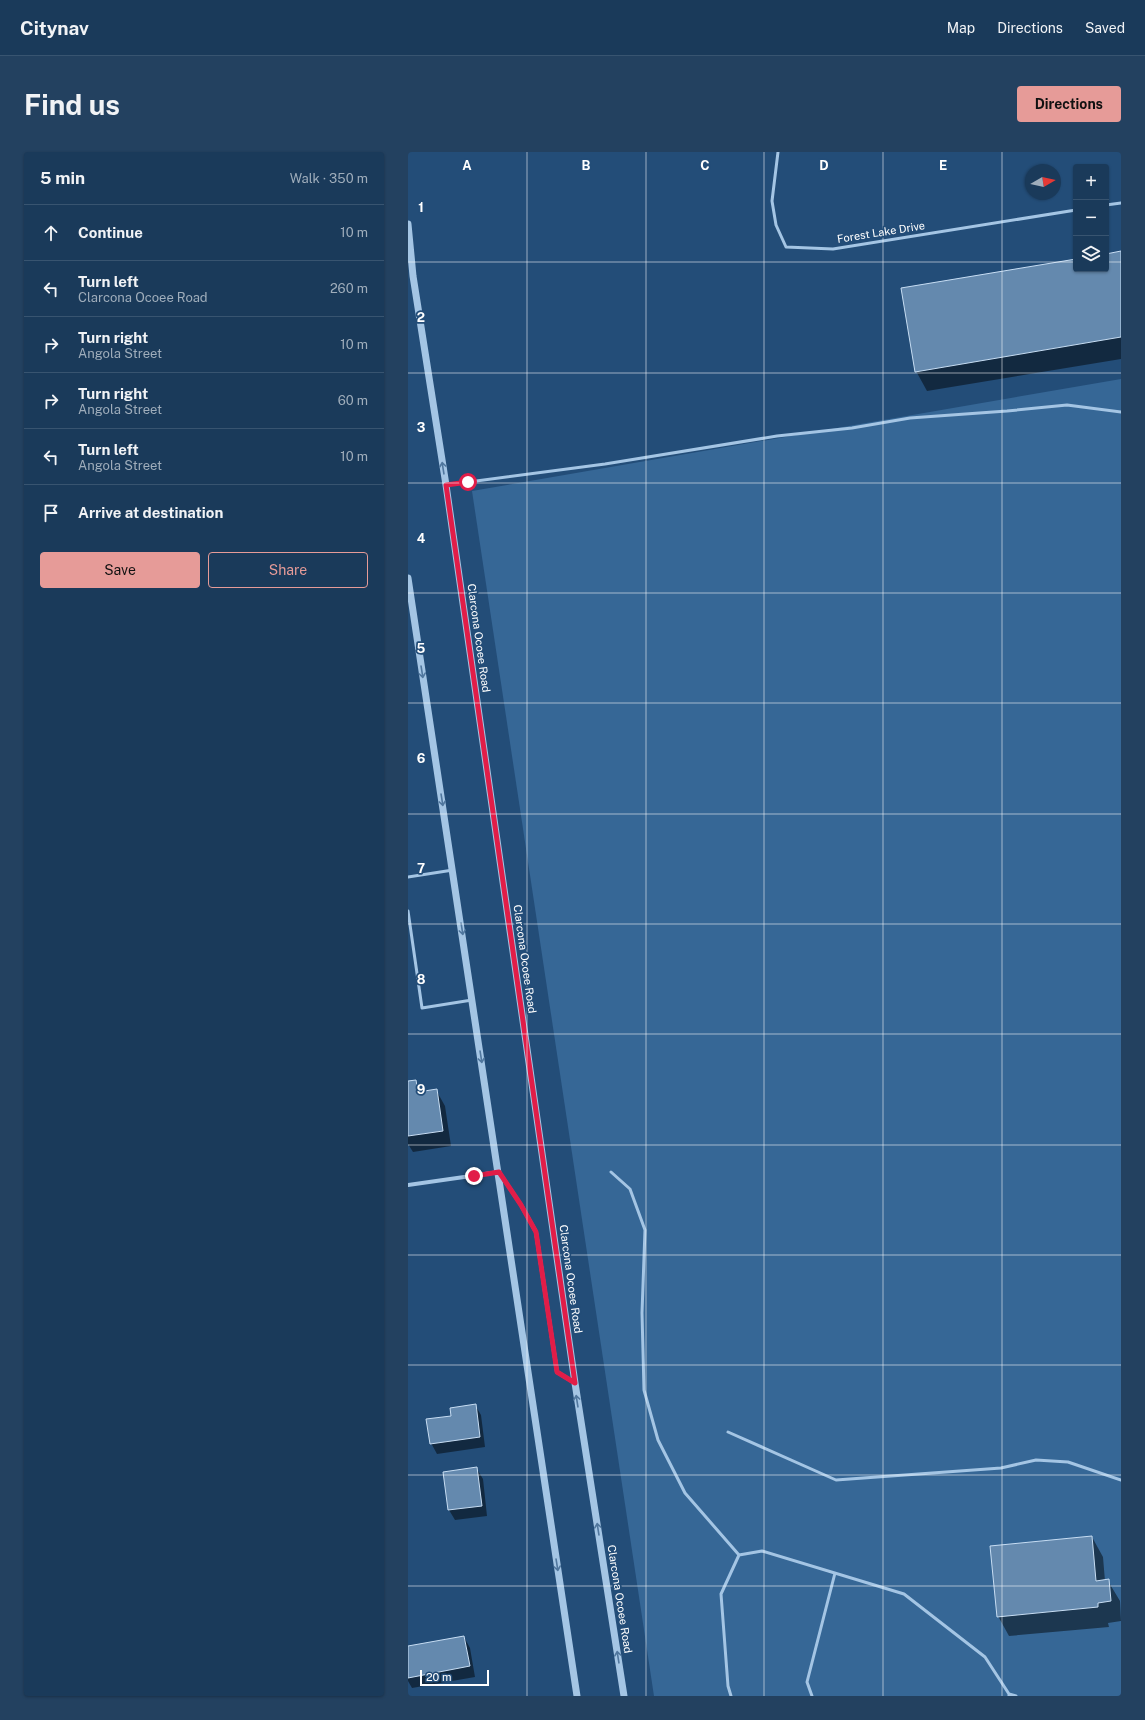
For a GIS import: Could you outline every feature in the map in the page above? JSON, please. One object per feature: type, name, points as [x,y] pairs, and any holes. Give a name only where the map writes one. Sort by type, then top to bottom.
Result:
[{"type":"street","name":"Clarcona Ocoee Road","points":[[408,224],[413,276],[446,485],[575,1383],[624,1696]]},
{"type":"street","points":[[408,578],[577,1696]]},
{"type":"street","points":[[499,1172],[521,1205],[536,1232],[557,1372],[575,1383]]},
{"type":"street","points":[[408,1186],[499,1172]]},
{"type":"lane","name":"Forest Lake Drive","points":[[778,152],[772,201],[776,225],[786,247],[833,249],[1073,210]]},
{"type":"lane","points":[[1109,205],[1121,203]]},
{"type":"lane","points":[[446,485],[605,464],[777,436],[852,428],[910,418],[1067,405],[1121,412]]},
{"type":"lane","points":[[408,877],[452,870]]},
{"type":"lane","points":[[408,911],[422,1008],[473,1000]]},
{"type":"lane","points":[[611,1172],[630,1189],[645,1230],[642,1313],[644,1390],[658,1440],[685,1493],[739,1555]]},
{"type":"lane","points":[[728,1432],[836,1480],[1001,1468],[1036,1460],[1068,1462],[1121,1480]]},
{"type":"lane","points":[[739,1555],[762,1551],[904,1594],[985,1657],[1009,1695],[1016,1696]]},
{"type":"lane","points":[[731,1696],[728,1686],[721,1594],[739,1555]]},
{"type":"lane","points":[[812,1696],[807,1682],[835,1573]]},
{"type":"shaded area","points":[[1121,379],[1121,1696],[654,1696],[472,491]]},
{"type":"building","points":[[1121,251],[1121,337],[915,372],[901,288],[1073,259],[1073,272],[1109,272],[1109,253]]},
{"type":"building","points":[[416,1080],[418,1092],[437,1089],[443,1131],[408,1136],[408,1081]]},
{"type":"building","points":[[476,1404],[480,1437],[430,1444],[426,1419],[451,1416],[450,1408]]},
{"type":"building","points":[[477,1467],[482,1506],[448,1510],[443,1472]]},
{"type":"building","points":[[1092,1536],[1096,1581],[1109,1579],[1111,1601],[1098,1603],[1098,1607],[997,1617],[990,1546]]},
{"type":"building","points":[[464,1636],[470,1666],[408,1678],[408,1646]]},
{"type":"route","points":[[468,482],[446,485],[575,1383],[557,1372],[536,1232],[521,1205],[499,1172],[474,1176]]}]
